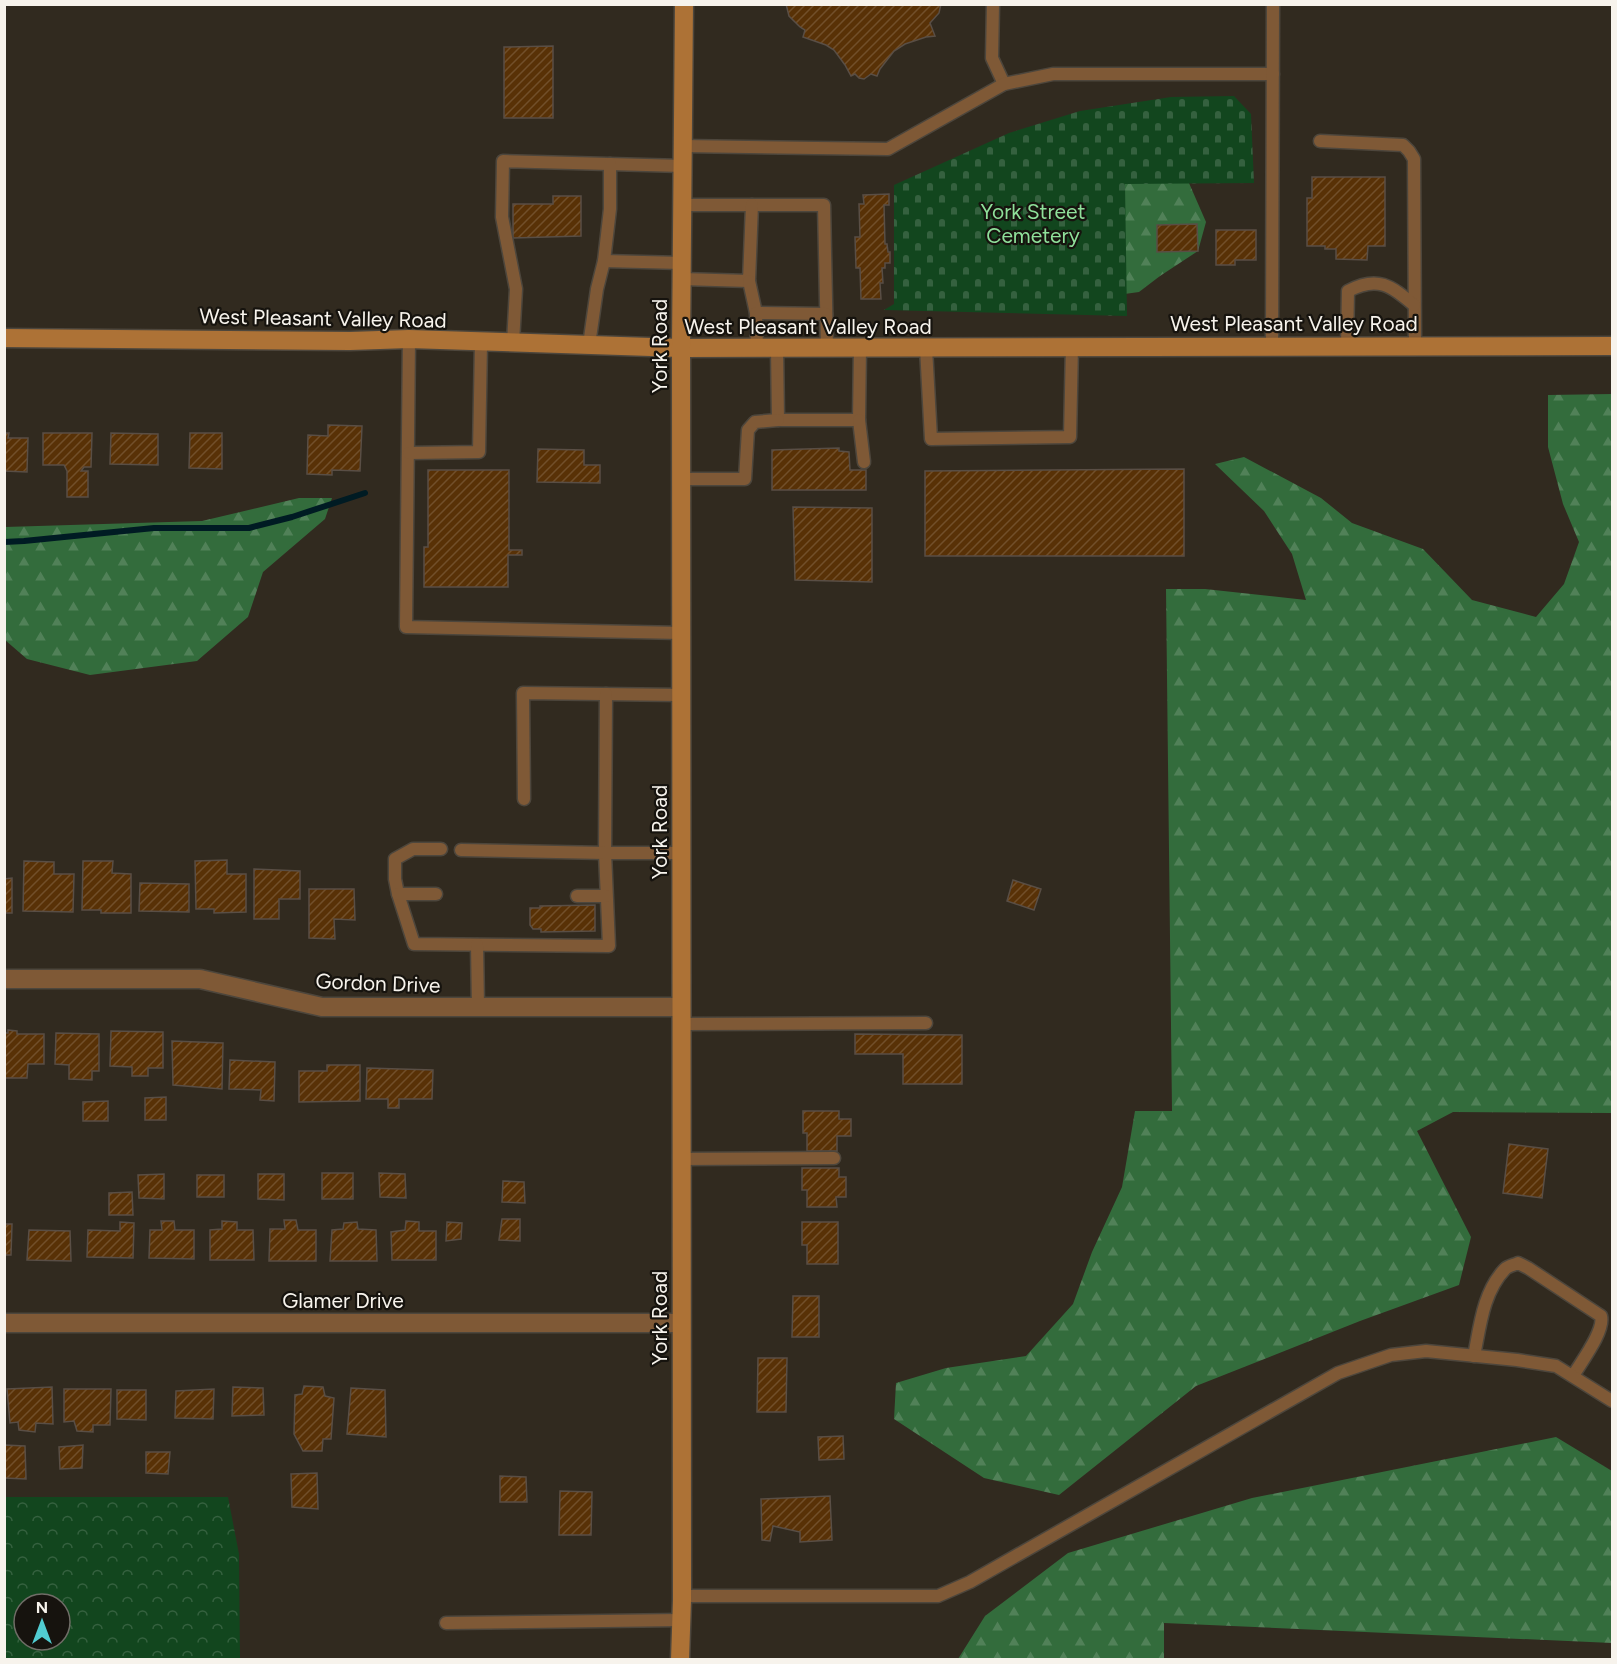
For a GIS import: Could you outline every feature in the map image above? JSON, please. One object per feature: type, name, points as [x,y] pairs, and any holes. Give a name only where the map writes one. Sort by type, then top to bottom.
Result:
[{"type":"main road","name":"York Road","points":[[680,1659],[682,1596],[681,348],[684,4]]},
{"type":"main road","name":"West Pleasant Valley Road","points":[[4,338],[350,341],[409,339],[681,348],[1612,346]]},
{"type":"street","name":"Gordon Drive","points":[[4,979],[200,979],[322,1008],[478,1008],[681,1016]]},
{"type":"street","name":"Glamer Drive","points":[[4,1323],[681,1323]]},
{"type":"lane","points":[[993,4],[992,57],[1004,84]]},
{"type":"lane","points":[[1272,4],[1272,346]]},
{"type":"lane","points":[[683,146],[888,148],[1004,84],[1053,74],[1272,74]]},
{"type":"lane","points":[[1320,141],[1403,146],[1414,159],[1415,346]]},
{"type":"lane","points":[[513,343],[516,289],[502,217],[503,162],[683,166]]},
{"type":"lane","points":[[589,345],[597,289],[604,261],[610,209],[610,164]]},
{"type":"lane","points":[[682,205],[824,205],[827,348]]},
{"type":"lane","points":[[752,205],[749,281],[756,313],[757,348]]},
{"type":"lane","points":[[604,261],[749,281]]},
{"type":"lane","points":[[1347,346],[1348,291],[1359,285],[1378,283],[1392,287],[1414,305]]},
{"type":"lane","points":[[756,313],[826,314]]},
{"type":"lane","points":[[409,339],[406,627],[681,633]]},
{"type":"lane","points":[[409,453],[479,452],[481,343]]},
{"type":"lane","points":[[926,348],[931,439],[1070,437],[1072,346]]},
{"type":"lane","points":[[777,348],[778,420]]},
{"type":"lane","points":[[860,348],[859,420],[864,462]]},
{"type":"lane","points":[[681,479],[745,479],[748,430],[755,422],[859,420]]},
{"type":"lane","points":[[524,799],[523,693],[681,695]]},
{"type":"lane","points":[[441,849],[412,849],[395,859],[398,894],[414,944],[609,946],[605,853],[606,694]]},
{"type":"lane","points":[[461,850],[681,853]]},
{"type":"lane","points":[[398,894],[436,894]]},
{"type":"lane","points":[[576,896],[606,896]]},
{"type":"lane","points":[[477,945],[478,1008]]},
{"type":"lane","points":[[681,1016],[926,1023]]},
{"type":"lane","points":[[681,1159],[834,1158]]},
{"type":"lane","points":[[1474,1356],[1484,1306],[1490,1292],[1506,1268],[1518,1263],[1601,1316],[1603,1322],[1599,1331],[1573,1376]]},
{"type":"lane","points":[[682,1596],[938,1596],[970,1582],[1338,1373],[1391,1355],[1426,1352],[1517,1359],[1556,1366],[1612,1401]]},
{"type":"lane","points":[[446,1623],[681,1620]]},
{"type":"green space","name":"York Street Cemetery","points":[[1234,96],[1251,114],[1254,183],[1125,184],[1127,316],[884,310],[894,304],[894,185],[1009,133],[1080,111],[1171,97]]},
{"type":"green space","points":[[1182,167],[1206,222],[1198,251],[1139,292],[1103,297],[946,200]]},
{"type":"green space","points":[[1612,394],[1612,1113],[1453,1112],[1417,1131],[1471,1237],[1459,1285],[1360,1321],[1196,1386],[1059,1495],[984,1478],[894,1419],[896,1383],[946,1368],[1026,1356],[1073,1304],[1092,1252],[1122,1187],[1135,1111],[1172,1111],[1166,589],[1205,589],[1306,600],[1292,554],[1264,511],[1215,464],[1244,457],[1321,498],[1352,523],[1423,549],[1472,600],[1536,617],[1564,584],[1579,542],[1563,504],[1548,447],[1548,395]]},
{"type":"green space","points":[[299,498],[332,498],[325,519],[263,572],[248,617],[197,661],[90,675],[27,659],[5,640],[5,527],[202,521]]},
{"type":"green space","points":[[1556,1437],[1612,1471],[1612,1643],[1164,1623],[1164,1659],[958,1659],[985,1616],[1068,1553],[1252,1498]]},
{"type":"green space","points":[[5,1497],[228,1497],[239,1554],[240,1659],[5,1659]]},
{"type":"building","points":[[786,4],[941,4],[939,13],[930,23],[935,36],[905,44],[894,51],[877,76],[871,74],[864,79],[855,74],[851,76],[834,50],[803,37],[805,30],[789,16]]},
{"type":"building","points":[[553,46],[553,118],[504,118],[504,47]]},
{"type":"building","points":[[1312,177],[1385,177],[1385,246],[1368,246],[1367,260],[1336,259],[1336,249],[1325,249],[1325,246],[1307,246],[1307,198],[1312,198]]},
{"type":"building","points":[[889,194],[889,205],[884,205],[885,244],[890,252],[890,263],[885,263],[885,268],[882,268],[881,299],[861,299],[860,268],[856,268],[855,237],[860,237],[859,204],[864,204],[863,195]]},
{"type":"building","points":[[553,196],[581,196],[581,236],[513,238],[513,204],[553,204]]},
{"type":"building","points":[[1197,224],[1198,251],[1157,252],[1157,225]]},
{"type":"building","points":[[1216,230],[1256,230],[1256,260],[1235,260],[1235,265],[1216,265]]},
{"type":"building","points":[[328,425],[362,426],[360,471],[332,470],[332,475],[307,474],[308,435],[328,436]]},
{"type":"building","points":[[4,433],[9,433],[8,438],[28,438],[27,472],[4,471]]},
{"type":"building","points":[[43,433],[92,433],[91,467],[84,467],[81,471],[88,471],[88,497],[67,497],[67,471],[64,465],[43,465]]},
{"type":"building","points":[[111,433],[158,434],[158,465],[110,464]]},
{"type":"building","points":[[190,433],[222,433],[222,469],[189,468]]},
{"type":"building","points":[[839,448],[839,451],[849,452],[850,470],[866,470],[866,490],[772,490],[772,450]]},
{"type":"building","points":[[538,449],[584,450],[584,465],[600,465],[600,483],[537,482]]},
{"type":"building","points":[[1184,469],[1184,556],[925,556],[925,471]]},
{"type":"building","points":[[428,470],[509,470],[509,550],[522,550],[522,555],[508,555],[508,587],[424,587],[424,547],[428,547]]},
{"type":"building","points":[[793,507],[872,508],[872,582],[795,580]]},
{"type":"building","points":[[227,860],[227,874],[246,874],[246,912],[214,913],[214,909],[196,909],[195,861]]},
{"type":"building","points":[[24,861],[54,862],[54,874],[74,874],[73,912],[23,911]]},
{"type":"building","points":[[83,861],[113,861],[112,873],[131,874],[131,913],[101,913],[101,910],[82,910]]},
{"type":"building","points":[[254,869],[300,871],[300,899],[279,899],[279,919],[254,919]]},
{"type":"building","points":[[12,878],[12,913],[4,913],[4,879]]},
{"type":"building","points":[[1013,880],[1041,889],[1034,910],[1007,901]]},
{"type":"building","points":[[140,883],[189,884],[189,912],[139,911]]},
{"type":"building","points":[[309,889],[354,889],[355,920],[334,919],[335,939],[309,938]]},
{"type":"building","points":[[595,905],[595,931],[541,932],[541,929],[533,929],[530,925],[530,908]]},
{"type":"building","points":[[8,1030],[17,1031],[17,1034],[44,1034],[44,1064],[28,1064],[27,1078],[4,1078],[4,1033],[8,1033]]},
{"type":"building","points":[[111,1031],[163,1032],[163,1068],[148,1068],[148,1076],[132,1076],[132,1067],[110,1066]]},
{"type":"building","points":[[56,1033],[99,1034],[99,1071],[92,1071],[92,1080],[69,1079],[69,1065],[55,1064]]},
{"type":"building","points":[[855,1034],[962,1035],[962,1084],[903,1084],[903,1054],[855,1054]]},
{"type":"building","points":[[172,1041],[223,1043],[222,1089],[173,1085]]},
{"type":"building","points":[[230,1060],[275,1062],[274,1101],[260,1100],[261,1090],[229,1089]]},
{"type":"building","points":[[327,1065],[360,1065],[360,1101],[299,1102],[299,1071],[327,1071]]},
{"type":"building","points":[[367,1068],[433,1070],[432,1099],[399,1099],[399,1108],[388,1108],[388,1099],[366,1099]]},
{"type":"building","points":[[166,1097],[166,1120],[145,1120],[145,1098]]},
{"type":"building","points":[[108,1101],[108,1121],[83,1121],[83,1102]]},
{"type":"building","points":[[803,1111],[839,1111],[839,1119],[851,1119],[851,1136],[837,1136],[837,1151],[807,1151],[807,1133],[803,1133]]},
{"type":"building","points":[[1509,1144],[1548,1149],[1542,1198],[1503,1193]]},
{"type":"building","points":[[802,1168],[839,1168],[839,1177],[846,1177],[846,1197],[836,1197],[837,1207],[807,1207],[807,1190],[802,1190]]},
{"type":"building","points":[[322,1173],[353,1173],[353,1199],[322,1199]]},
{"type":"building","points":[[379,1173],[405,1174],[406,1198],[380,1197]]},
{"type":"building","points":[[164,1174],[164,1199],[139,1198],[138,1175]]},
{"type":"building","points":[[258,1174],[284,1174],[284,1200],[258,1199]]},
{"type":"building","points":[[197,1175],[224,1175],[224,1197],[197,1197]]},
{"type":"building","points":[[503,1181],[524,1182],[525,1203],[502,1202]]},
{"type":"building","points":[[132,1192],[133,1215],[109,1215],[109,1193]]},
{"type":"building","points":[[502,1219],[520,1219],[520,1241],[499,1240]]},
{"type":"building","points":[[284,1220],[296,1220],[298,1230],[316,1230],[316,1261],[269,1261],[270,1229],[285,1229]]},
{"type":"building","points":[[161,1221],[174,1221],[175,1230],[194,1230],[194,1259],[149,1258],[150,1230],[162,1230]]},
{"type":"building","points":[[222,1221],[237,1222],[237,1230],[253,1230],[254,1260],[210,1260],[210,1230],[222,1229]]},
{"type":"building","points":[[406,1221],[419,1222],[419,1231],[436,1231],[436,1260],[392,1260],[391,1232],[405,1230]]},
{"type":"building","points":[[120,1222],[134,1223],[133,1258],[87,1257],[88,1230],[120,1231]]},
{"type":"building","points":[[357,1222],[358,1229],[376,1230],[377,1261],[330,1261],[332,1230],[343,1229],[344,1223]]},
{"type":"building","points":[[447,1222],[462,1223],[461,1239],[446,1241]]},
{"type":"building","points":[[802,1222],[838,1222],[838,1264],[807,1264],[807,1245],[802,1245]]},
{"type":"building","points":[[4,1224],[12,1224],[11,1255],[4,1255]]},
{"type":"building","points":[[29,1230],[70,1231],[71,1261],[27,1260]]},
{"type":"building","points":[[793,1296],[819,1296],[819,1337],[792,1337]]},
{"type":"building","points":[[758,1358],[787,1358],[786,1412],[757,1412]]},
{"type":"building","points":[[304,1386],[323,1387],[325,1396],[334,1398],[331,1439],[323,1439],[322,1451],[303,1451],[294,1434],[295,1395],[302,1394]]},
{"type":"building","points":[[52,1387],[53,1424],[36,1423],[35,1432],[19,1430],[18,1422],[10,1423],[7,1389]]},
{"type":"building","points":[[233,1387],[263,1388],[264,1415],[232,1416]]},
{"type":"building","points":[[351,1388],[385,1390],[386,1437],[347,1434]]},
{"type":"building","points":[[64,1389],[111,1389],[110,1425],[93,1425],[93,1432],[77,1431],[74,1421],[64,1422]]},
{"type":"building","points":[[214,1389],[213,1419],[175,1418],[176,1391]]},
{"type":"building","points":[[117,1390],[146,1390],[146,1420],[117,1419]]},
{"type":"building","points":[[843,1436],[844,1459],[819,1460],[818,1437]]},
{"type":"building","points":[[4,1445],[25,1446],[26,1479],[4,1478]]},
{"type":"building","points":[[83,1445],[82,1468],[60,1469],[59,1447]]},
{"type":"building","points":[[146,1452],[170,1452],[168,1474],[146,1473]]},
{"type":"building","points":[[317,1473],[318,1509],[292,1507],[291,1474]]},
{"type":"building","points":[[500,1476],[526,1477],[527,1502],[500,1502]]},
{"type":"building","points":[[560,1491],[592,1492],[591,1535],[559,1535]]},
{"type":"building","points":[[830,1496],[832,1540],[800,1542],[800,1532],[773,1526],[770,1541],[762,1540],[761,1499]]},
{"type":"waterway","points":[[4,542],[154,528],[249,528],[292,517],[365,493]]}]
